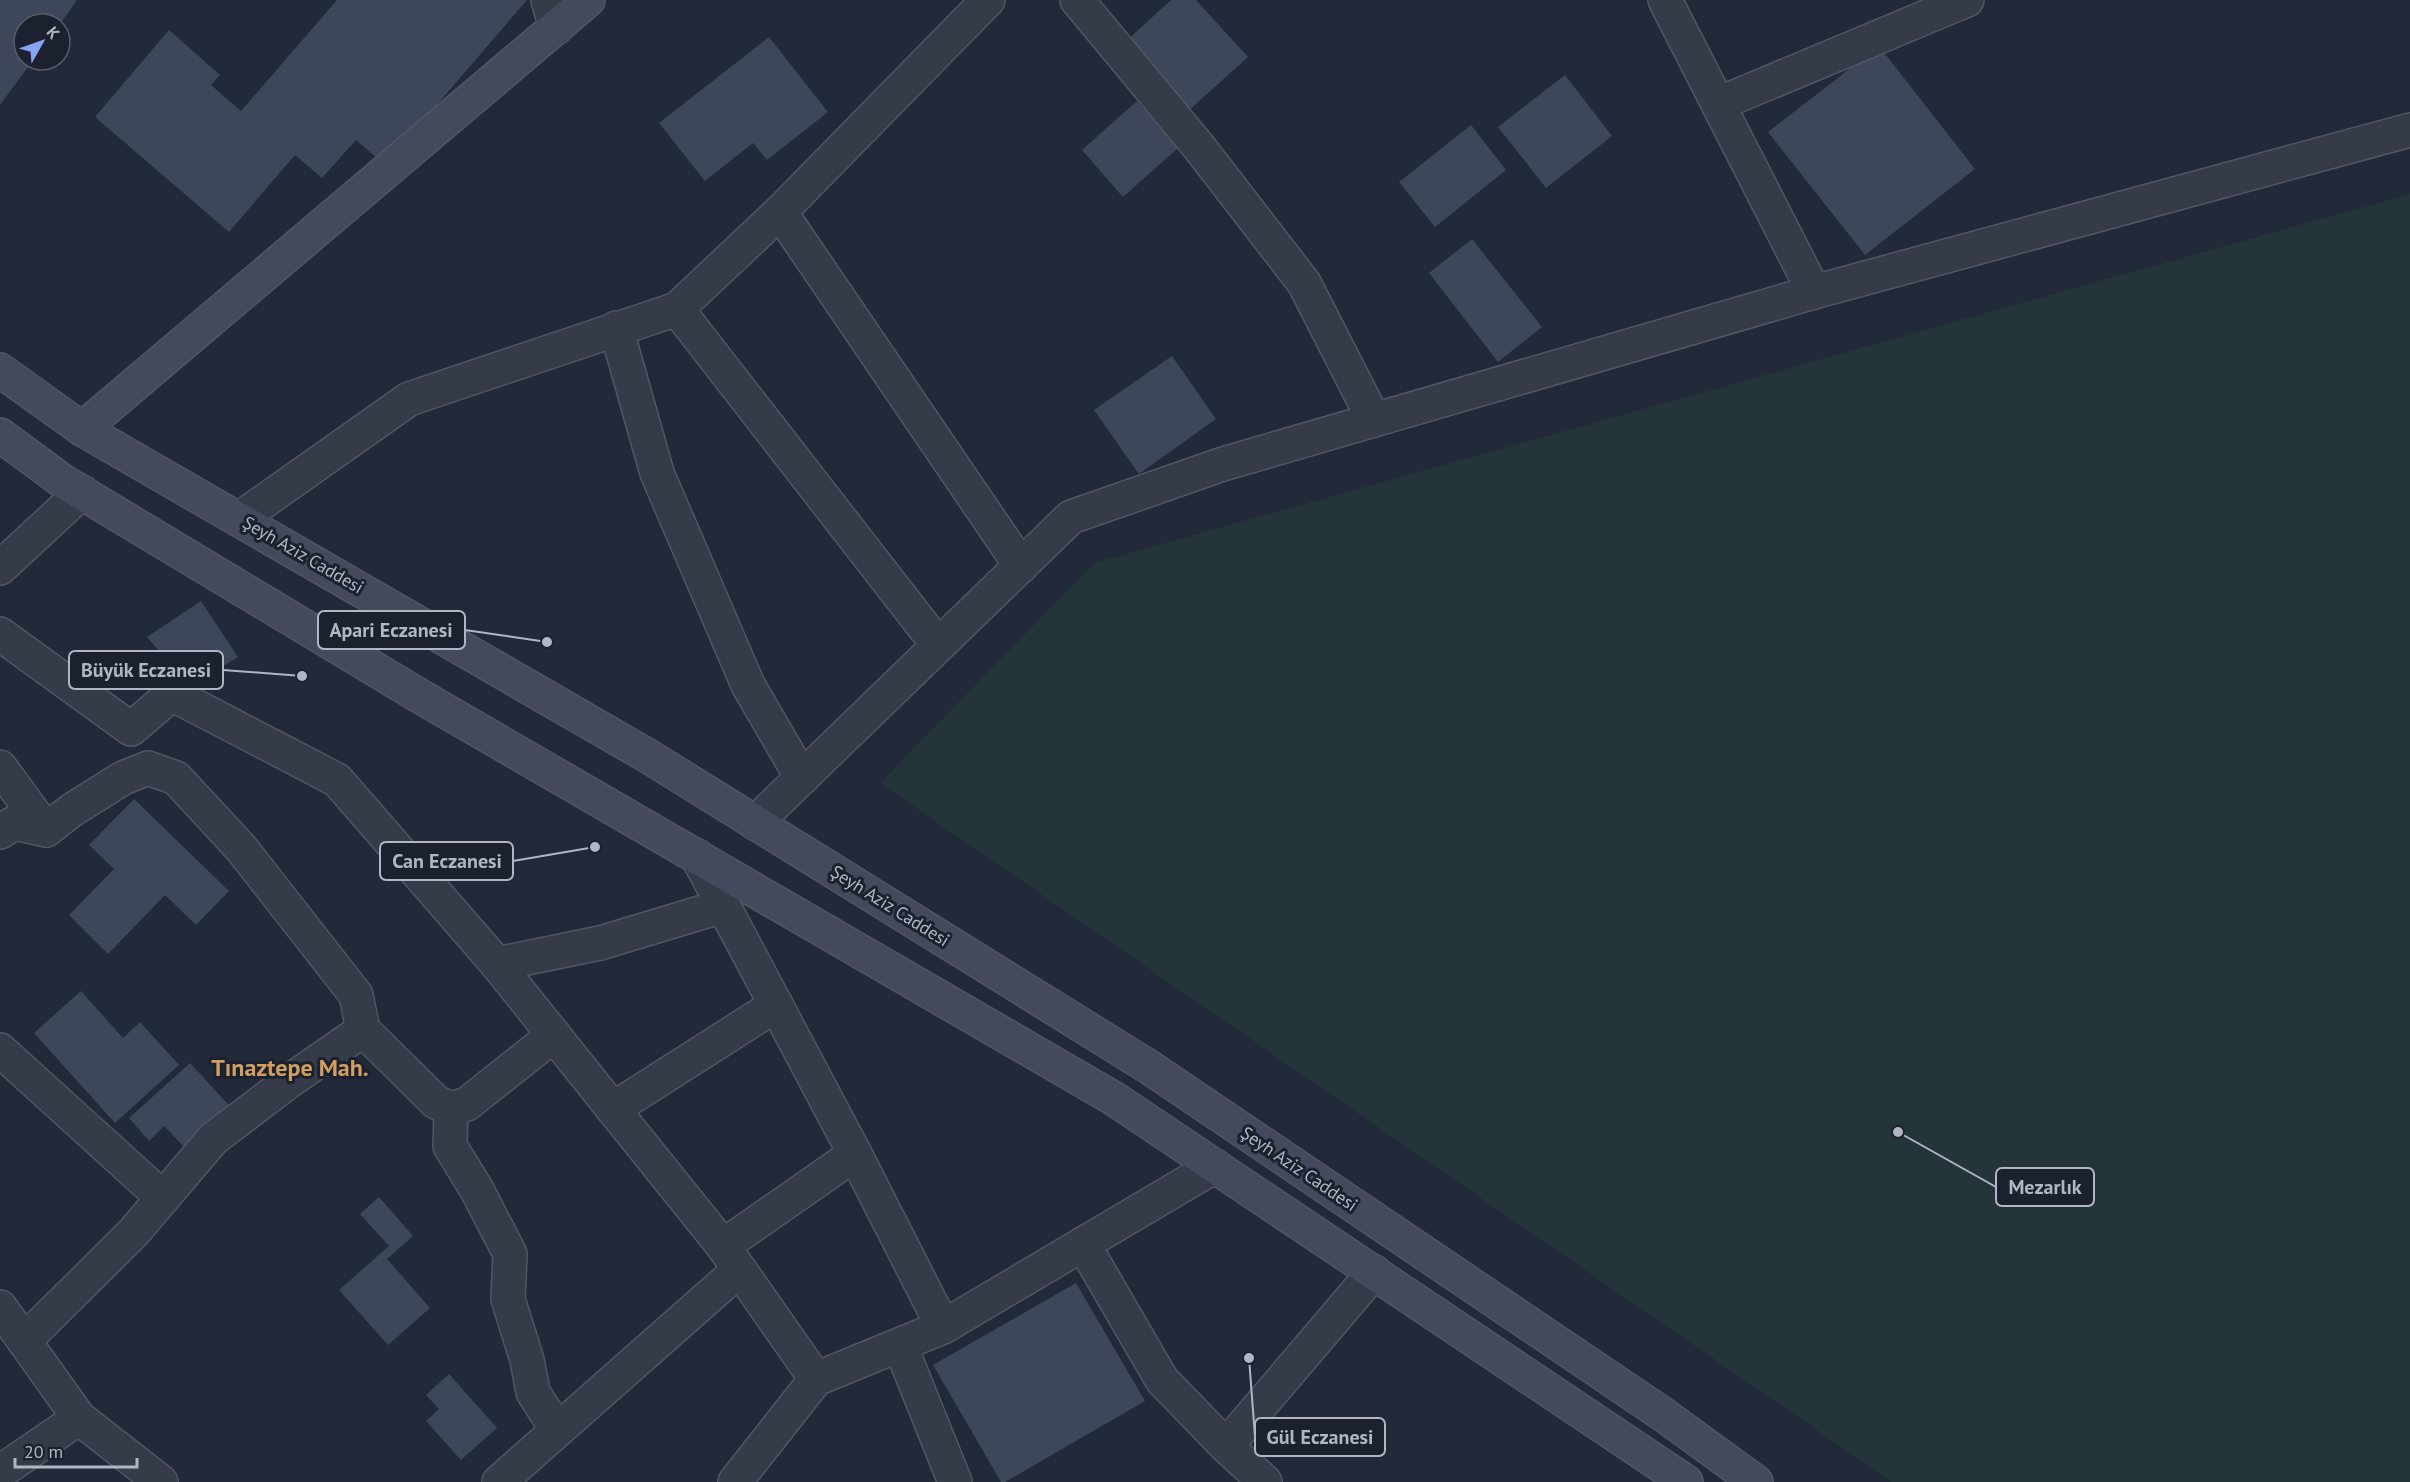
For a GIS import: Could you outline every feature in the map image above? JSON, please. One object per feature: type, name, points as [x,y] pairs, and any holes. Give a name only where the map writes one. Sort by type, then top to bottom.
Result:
[{"type":"main road","points":[[82,429],[552,14],[588,0]]},
{"type":"main road","name":"Şeyh Aziz Caddesi","points":[[0,370],[82,429],[648,756],[1149,1067],[1664,1415],[1756,1482]]},
{"type":"main road","points":[[0,435],[64,482],[418,695],[1113,1098],[1686,1482]]},
{"type":"street","points":[[239,519],[409,399],[677,309],[780,212],[988,0]]},
{"type":"street","points":[[1077,0],[1199,147],[1304,283],[1374,420]]},
{"type":"street","points":[[1665,0],[1814,292]]},
{"type":"street","points":[[1718,104],[1967,0]]},
{"type":"street","points":[[756,823],[1071,517],[1223,464],[1814,292],[2410,130]]},
{"type":"street","points":[[780,212],[1021,566]]},
{"type":"street","points":[[677,309],[938,645]]},
{"type":"street","points":[[616,328],[657,473],[748,685],[802,778]]},
{"type":"street","points":[[0,568],[82,492]]},
{"type":"street","points":[[0,634],[131,729],[172,694],[337,780],[497,964],[554,1035],[731,1258],[816,1379]]},
{"type":"street","points":[[0,767],[46,830]]},
{"type":"street","points":[[0,832],[14,823],[46,830],[72,810],[123,778],[148,768],[176,778],[241,848],[356,995],[363,1030],[435,1102],[451,1108],[467,1104],[554,1035]]},
{"type":"street","points":[[697,856],[855,1154],[943,1327]]},
{"type":"street","points":[[497,964],[600,943],[723,906]]},
{"type":"street","points":[[613,1109],[777,1005]]},
{"type":"street","points":[[24,1341],[105,1262],[213,1139],[288,1082],[363,1030]]},
{"type":"street","points":[[0,1050],[163,1198]]},
{"type":"street","points":[[451,1108],[450,1146],[477,1190],[510,1254],[508,1299],[527,1360],[533,1392],[557,1430]]},
{"type":"street","points":[[500,1482],[557,1430],[731,1258],[855,1154]]},
{"type":"street","points":[[735,1482],[816,1379],[943,1327],[1215,1166]]},
{"type":"street","points":[[1083,1244],[1162,1380],[1265,1482]]},
{"type":"street","points":[[1227,1446],[1374,1272]]},
{"type":"street","points":[[0,1307],[79,1418],[161,1482]]},
{"type":"street","points":[[900,1345],[955,1482]]},
{"type":"street","points":[[0,1472],[79,1418]]},
{"type":"shaded area","points":[[2410,194],[2410,1482],[1892,1482],[880,783],[1094,563]]},
{"type":"building","points":[[0,0],[77,0],[68,12],[12,12],[12,72],[24,72],[0,105]]},
{"type":"building","points":[[337,0],[527,0],[385,165],[356,140],[322,178],[295,155],[229,232],[95,117],[169,30],[220,75],[211,85],[241,111]]},
{"type":"building","points":[[1171,0],[1196,0],[1248,57],[1187,112],[1124,43]]},
{"type":"building","points":[[769,37],[828,112],[767,160],[753,143],[705,181],[659,123]]},
{"type":"building","points":[[1879,46],[1975,169],[1865,255],[1768,132]]},
{"type":"building","points":[[1565,75],[1612,136],[1546,188],[1498,127]]},
{"type":"building","points":[[1137,101],[1178,148],[1123,197],[1082,150]]},
{"type":"building","points":[[1471,125],[1506,170],[1435,227],[1399,182]]},
{"type":"building","points":[[1472,239],[1542,327],[1498,362],[1429,273]]},
{"type":"building","points":[[1172,356],[1216,419],[1139,474],[1094,410]]},
{"type":"building","points":[[201,601],[238,657],[190,686],[147,637]]},
{"type":"building","points":[[134,799],[229,891],[196,925],[165,895],[108,954],[69,915],[114,869],[89,845]]},
{"type":"building","points":[[81,991],[123,1038],[140,1022],[179,1065],[115,1123],[34,1033]]},
{"type":"building","points":[[190,1063],[237,1114],[192,1155],[164,1126],[149,1141],[129,1118]]},
{"type":"building","points":[[379,1197],[413,1236],[387,1259],[430,1308],[388,1345],[339,1290],[389,1246],[360,1214]]},
{"type":"building","points":[[1076,1283],[1145,1401],[1005,1482],[1001,1482],[933,1365]]},
{"type":"building","points":[[449,1374],[497,1428],[461,1460],[426,1421],[439,1409],[426,1395]]},
{"type":"place","name":"Apari Eczanesi","points":[[547,642]]},
{"type":"place","name":"Büyük Eczanesi","points":[[302,676]]},
{"type":"place","name":"Can Eczanesi","points":[[595,847]]},
{"type":"place","name":"Mezarlık","points":[[1898,1132]]},
{"type":"place","name":"Gül Eczanesi","points":[[1249,1358]]},
{"type":"district","name":"Tınaztepe Mah.","points":[[290,1068]]}]
